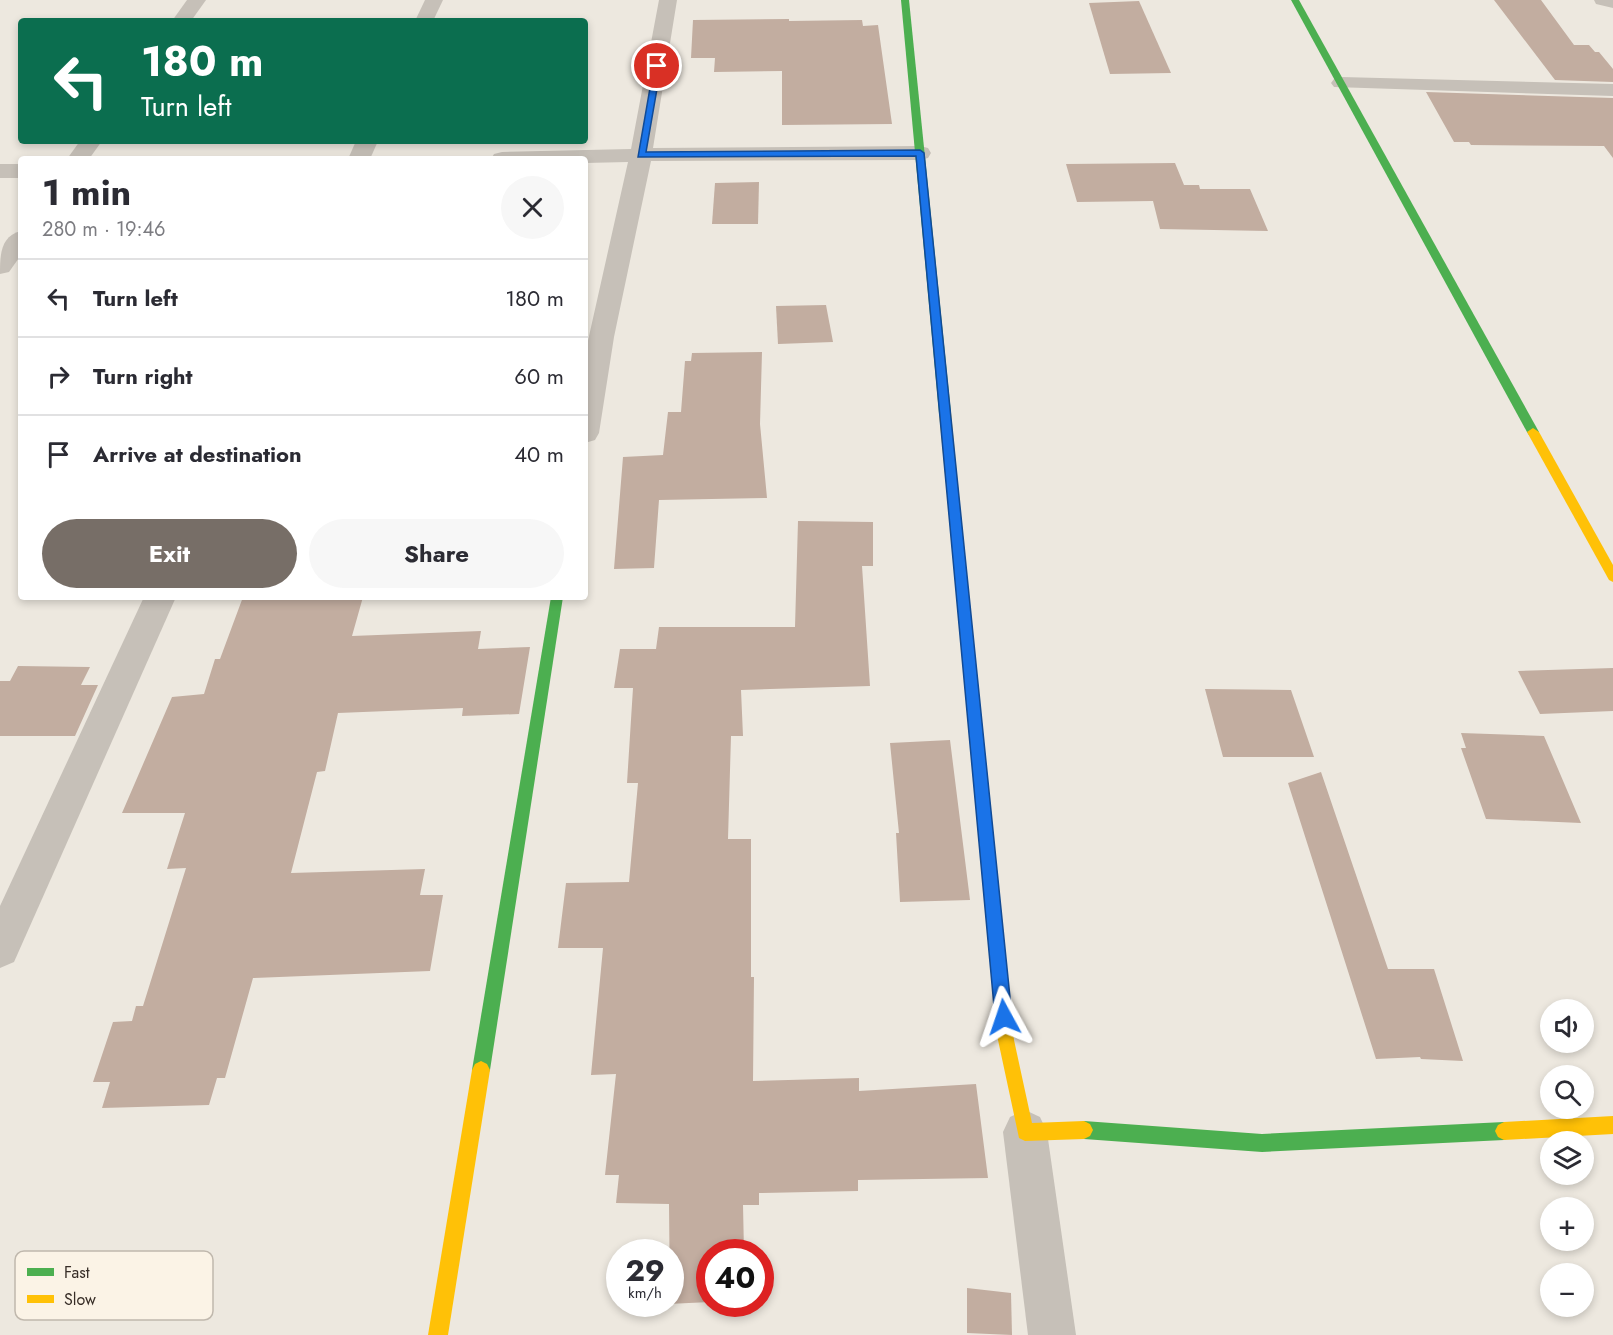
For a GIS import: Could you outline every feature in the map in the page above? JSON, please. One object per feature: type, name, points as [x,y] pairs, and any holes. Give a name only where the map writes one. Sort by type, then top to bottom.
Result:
[{"type":"street","points":[[183,18],[197,0]]},
{"type":"street","points":[[425,18],[434,0]]},
{"type":"street","points":[[588,415],[601,337],[641,155],[668,0]]},
{"type":"street","points":[[905,0],[1006,1040],[1024,1132],[1052,1335]]},
{"type":"street","points":[[1295,0],[1613,577]]},
{"type":"street","points":[[1603,0],[1613,2]]},
{"type":"street","points":[[1341,83],[1613,90]]},
{"type":"street","points":[[588,157],[920,153]]},
{"type":"street","points":[[0,171],[18,171]]},
{"type":"street","points":[[0,267],[18,242]]},
{"type":"street","points":[[0,949],[159,600]]},
{"type":"street","points":[[438,1335],[557,600]]},
{"type":"street","points":[[1024,1132],[1086,1130],[1262,1143],[1613,1125]]},
{"type":"building","points":[[1494,0],[1541,0],[1574,45],[1589,45],[1595,52],[1599,52],[1613,69],[1613,82],[1555,80]]},
{"type":"building","points":[[1139,1],[1171,73],[1110,74],[1089,3]]},
{"type":"building","points":[[789,19],[789,21],[862,20],[863,26],[878,25],[892,124],[782,125],[782,71],[714,72],[715,58],[691,58],[693,20]]},
{"type":"building","points":[[1426,92],[1613,98],[1613,158],[1604,146],[1471,145],[1469,142],[1454,142]]},
{"type":"building","points":[[1175,163],[1184,185],[1199,185],[1200,189],[1250,189],[1268,231],[1160,229],[1153,201],[1077,202],[1066,164]]},
{"type":"building","points":[[759,182],[758,224],[712,224],[715,183]]},
{"type":"building","points":[[826,305],[833,342],[778,344],[776,306]]},
{"type":"building","points":[[762,352],[760,424],[767,498],[659,500],[654,568],[614,569],[623,457],[663,455],[668,412],[681,412],[685,361],[691,361],[692,353]]},
{"type":"building","points":[[798,521],[873,522],[873,566],[862,566],[870,686],[741,690],[743,736],[731,736],[728,839],[751,839],[751,977],[754,977],[753,1081],[859,1078],[859,1091],[976,1084],[988,1178],[858,1180],[858,1191],[759,1193],[759,1205],[743,1205],[744,1239],[696,1239],[696,1303],[684,1303],[684,1239],[669,1239],[669,1204],[616,1203],[619,1175],[605,1175],[616,1074],[591,1075],[603,948],[558,948],[566,883],[629,882],[638,783],[627,783],[633,688],[614,688],[620,649],[656,649],[659,627],[795,627]]},
{"type":"building","points":[[242,600],[362,600],[352,636],[481,631],[478,649],[530,647],[519,714],[462,716],[463,708],[338,713],[325,771],[317,772],[291,873],[425,869],[420,895],[443,895],[430,971],[253,978],[225,1078],[217,1078],[209,1105],[102,1108],[110,1082],[93,1082],[113,1022],[132,1021],[136,1006],[143,1006],[186,868],[167,869],[185,813],[122,813],[172,697],[204,694],[215,659],[220,659]]},
{"type":"building","points":[[18,666],[90,667],[81,685],[98,685],[75,736],[0,736],[0,681],[10,681]]},
{"type":"building","points":[[1613,668],[1613,711],[1540,714],[1518,671]]},
{"type":"building","points":[[1205,689],[1291,690],[1314,757],[1223,757]]},
{"type":"building","points":[[1461,733],[1544,736],[1581,823],[1486,819],[1461,748],[1466,748]]},
{"type":"building","points":[[950,740],[970,900],[900,902],[896,833],[899,833],[890,743]]},
{"type":"building","points":[[1321,772],[1388,969],[1434,969],[1463,1061],[1421,1059],[1420,1057],[1376,1059],[1288,783]]},
{"type":"building","points":[[967,1288],[1011,1293],[1012,1335],[967,1333]]},
{"type":"traffic: fast","points":[[905,0],[945,413]]},
{"type":"traffic: fast","points":[[1295,0],[1533,432]]},
{"type":"traffic: fast","points":[[481,1070],[557,600]]},
{"type":"traffic: fast","points":[[964,607],[999,970]]},
{"type":"traffic: fast","points":[[1084,1130],[1262,1143],[1504,1131]]},
{"type":"traffic: slow","points":[[945,413],[964,607]]},
{"type":"traffic: slow","points":[[1533,432],[1613,577]]},
{"type":"traffic: slow","points":[[999,970],[1006,1040],[1025,1132],[1084,1130]]},
{"type":"traffic: slow","points":[[438,1335],[481,1070]]},
{"type":"traffic: slow","points":[[1504,1131],[1613,1125]]},
{"type":"route","points":[[657,66],[641,155],[920,153],[1004,1017]]}]
